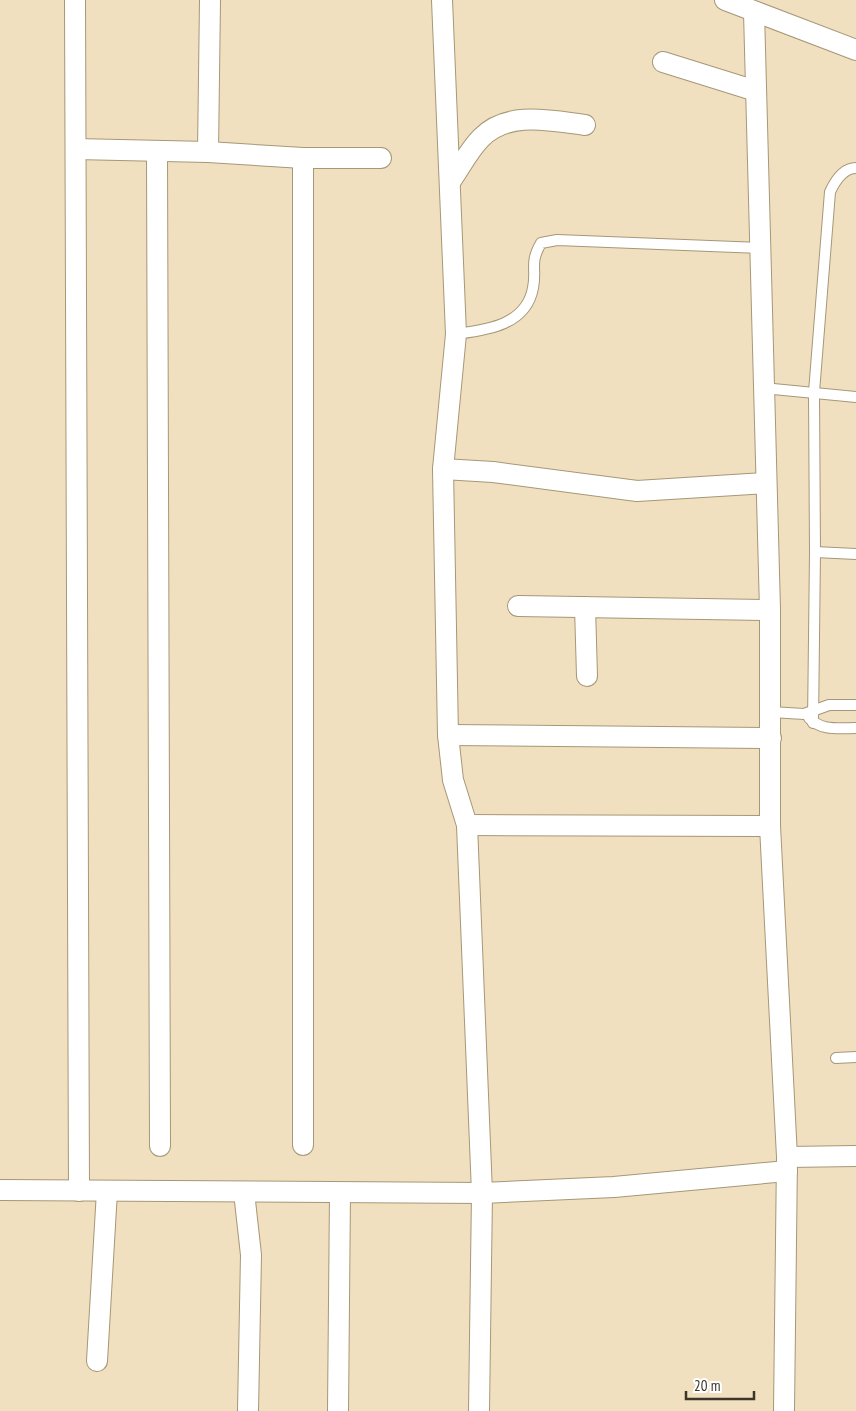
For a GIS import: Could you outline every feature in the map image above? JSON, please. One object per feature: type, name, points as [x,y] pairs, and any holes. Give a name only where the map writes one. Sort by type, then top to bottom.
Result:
[{"type":"street","points":[[75,0],[79,1191]]},
{"type":"street","points":[[208,152],[210,0]]},
{"type":"street","points":[[442,0],[456,334],[443,468],[448,735],[453,780],[467,826],[482,1193],[479,1411]]},
{"type":"street","points":[[725,0],[856,50]]},
{"type":"street","points":[[754,12],[761,248],[762,388],[770,610],[770,826],[787,1164],[784,1411]]},
{"type":"street","points":[[663,62],[756,91]]},
{"type":"street","points":[[450,182],[482,137],[502,125],[525,119],[585,125]]},
{"type":"street","points":[[76,149],[208,152],[303,158],[380,158]]},
{"type":"street","points":[[157,152],[160,1146]]},
{"type":"street","points":[[303,158],[303,1145]]},
{"type":"street","points":[[443,468],[493,472],[637,491],[766,483]]},
{"type":"street","points":[[518,606],[770,610]]},
{"type":"street","points":[[585,607],[587,676]]},
{"type":"street","points":[[448,735],[771,738]]},
{"type":"street","points":[[467,826],[770,826]]},
{"type":"street","points":[[0,1190],[482,1193],[614,1187],[856,1156]]},
{"type":"street","points":[[96,1361],[107,1191]]},
{"type":"street","points":[[244,1192],[251,1255],[248,1411]]},
{"type":"street","points":[[338,1411],[340,1193]]},
{"type":"lane","points":[[813,723],[816,552],[814,392],[830,192],[836,180],[850,168],[856,168]]},
{"type":"lane","points":[[456,334],[496,328],[514,317],[524,307],[533,289],[534,257],[541,243],[557,240],[761,248]]},
{"type":"lane","points":[[762,388],[856,397]]},
{"type":"lane","points":[[816,552],[856,554]]},
{"type":"lane","points":[[771,712],[804,714],[830,705],[856,705]]},
{"type":"lane","points":[[804,714],[813,723],[828,728],[856,728]]},
{"type":"lane","points":[[836,1058],[856,1057]]}]
